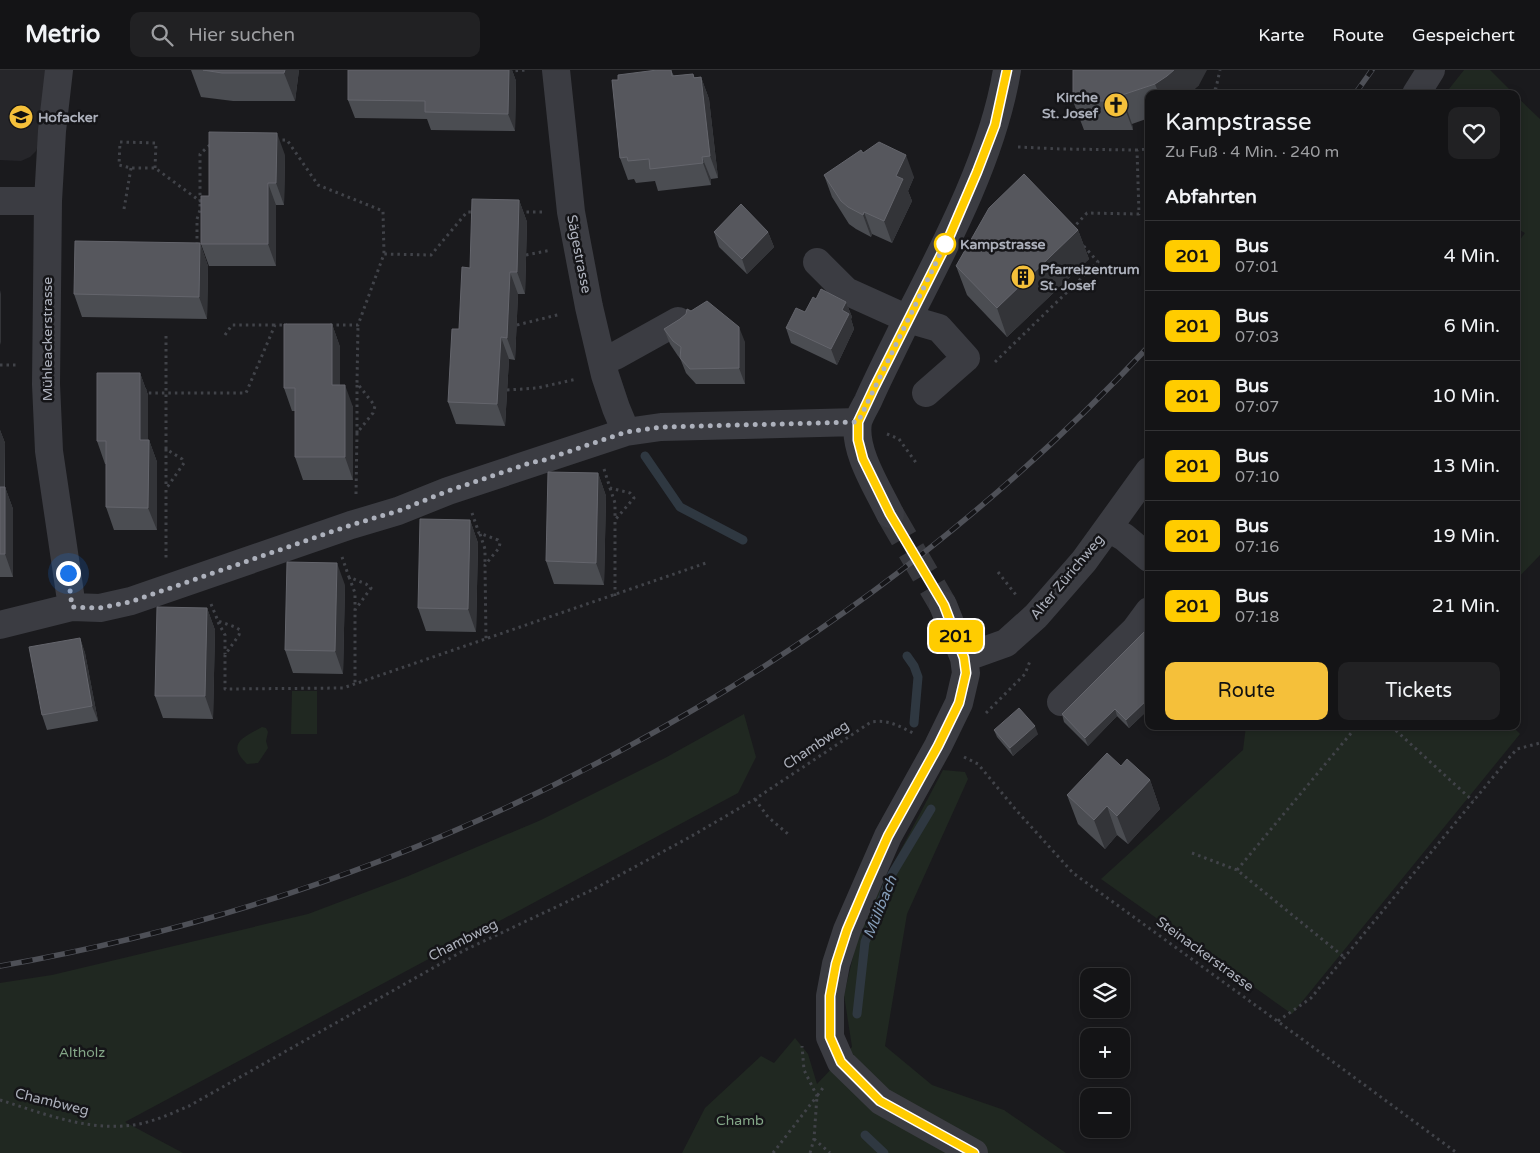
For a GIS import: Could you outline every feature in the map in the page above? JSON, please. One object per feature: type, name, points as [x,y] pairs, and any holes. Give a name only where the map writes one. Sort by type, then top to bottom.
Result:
[{"type":"street","name":"Mühleackerstrasse","points":[[59,70],[52,131],[48,201],[46,348],[48,451],[72,607]]},
{"type":"street","name":"Sägestrasse","points":[[556,70],[571,212],[589,307],[593,368],[610,392],[626,432]]},
{"type":"street","points":[[890,514],[863,459],[858,440],[858,422],[944,249],[977,172],[995,125],[1007,70]]},
{"type":"street","points":[[1419,90],[1432,70]]},
{"type":"street","points":[[0,201],[48,201]]},
{"type":"street","points":[[817,262],[846,291],[908,319],[939,328],[966,358],[926,393]]},
{"type":"street","points":[[593,368],[678,321]]},
{"type":"street","points":[[0,625],[72,607],[100,608],[130,602],[342,528],[398,511],[530,463],[626,432],[661,427],[858,422]]},
{"type":"street","name":"Alter Zürichweg","points":[[964,658],[1006,643],[1036,616],[1084,561],[1145,477]]},
{"type":"street","points":[[1108,528],[1145,555]]},
{"type":"street","points":[[944,605],[964,658],[966,673],[959,703],[938,746],[888,836],[847,930],[836,964],[830,996],[830,1037],[841,1062],[880,1101],[974,1153]]},
{"type":"street","points":[[1061,702],[1135,630],[1145,616]]},
{"type":"path","points":[[502,71],[531,70]]},
{"type":"path","points":[[1214,90],[1220,70]]},
{"type":"path","points":[[269,140],[287,140],[318,185],[383,210],[384,254],[358,325],[356,483]]},
{"type":"path","points":[[197,247],[197,219],[200,210],[200,154],[214,141]]},
{"type":"path","points":[[155,168],[156,143],[120,142],[119,165],[130,168],[155,168],[200,201]]},
{"type":"path","points":[[1016,147],[1145,149]]},
{"type":"path","points":[[1071,231],[1087,214],[1140,214],[1137,150]]},
{"type":"path","points":[[124,209],[130,168]]},
{"type":"path","points":[[384,254],[431,255],[467,212],[476,212]]},
{"type":"path","points":[[513,212],[550,212]]},
{"type":"path","points":[[966,358],[994,363],[1098,262],[1076,237]]},
{"type":"path","points":[[526,255],[556,248]]},
{"type":"path","points":[[517,324],[569,312]]},
{"type":"path","points":[[225,335],[232,326],[294,325]]},
{"type":"path","points":[[321,325],[358,325]]},
{"type":"path","points":[[143,387],[148,393],[246,393],[276,326]]},
{"type":"path","points":[[166,336],[166,548]]},
{"type":"path","points":[[0,364],[20,365]]},
{"type":"path","points":[[507,390],[537,388],[593,368]]},
{"type":"path","points":[[357,383],[375,406],[375,410],[357,433]]},
{"type":"path","points":[[899,440],[917,464]]},
{"type":"path","points":[[166,449],[182,459],[184,463],[166,489]]},
{"type":"path","points":[[602,464],[615,503],[615,596]]},
{"type":"path","points":[[610,488],[630,493],[634,498],[615,520]]},
{"type":"path","points":[[470,507],[485,549],[486,640]]},
{"type":"path","points":[[479,533],[498,540],[500,543],[499,548],[485,565]]},
{"type":"path","points":[[340,552],[354,593],[354,684]]},
{"type":"path","points":[[208,597],[225,635],[225,689],[343,688],[615,596],[706,563]]},
{"type":"path","points":[[349,577],[371,588],[355,610]]},
{"type":"path","points":[[218,621],[240,630],[239,636],[225,655]]},
{"type":"path","points":[[979,719],[1025,674],[1031,658]]},
{"type":"path","name":"Chambweg","points":[[0,1100],[85,1124],[123,1126],[156,1120],[189,1106],[455,956],[594,889],[690,837],[755,799],[871,722],[881,720],[890,722],[920,736]]},
{"type":"path","points":[[1237,870],[1354,730]]},
{"type":"path","points":[[1395,730],[1473,801]]},
{"type":"path","points":[[1278,1021],[1311,998],[1517,749],[1540,743]]},
{"type":"path","name":"Steinackerstrasse","points":[[958,754],[978,764],[1016,810],[1073,873],[1457,1153]]},
{"type":"path","points":[[755,799],[768,817],[788,834]]},
{"type":"path","points":[[1192,853],[1237,870],[1344,957]]},
{"type":"path","points":[[773,1153],[841,1062]]},
{"type":"path","points":[[810,1153],[814,1139],[817,1096]]},
{"type":"path","points":[[814,1139],[830,1153]]},
{"type":"shaded area","name":"Hofacker","points":[[0,70],[47,70],[39,144],[36,151],[30,157],[21,161],[0,160]]},
{"type":"green space","points":[[1464,70],[1490,70],[1510,90],[1448,90]]},
{"type":"green space","points":[[1520,100],[1540,119],[1540,555],[1520,576],[1520,240],[1525,233],[1520,230]]},
{"type":"green space","points":[[292,691],[317,691],[317,734],[291,734]]},
{"type":"green space","name":"Altholz","points":[[744,714],[756,757],[738,793],[125,1122],[183,1153],[0,1153],[0,983],[52,975],[308,914],[406,877],[541,820],[665,758]]},
{"type":"green space","points":[[262,727],[266,728],[268,732],[266,741],[268,748],[258,763],[247,764],[238,751],[240,741]]},
{"type":"green space","points":[[1246,730],[1516,730],[1520,734],[1292,1014],[1101,879],[1243,750]]},
{"type":"green space","name":"Chamb","points":[[943,770],[965,772],[968,779],[907,914],[885,1046],[932,1085],[1004,1110],[1066,1153],[682,1153],[705,1108],[761,1056],[774,1063],[795,1038],[808,1054],[817,1084],[852,1047],[844,995],[860,927]]},
{"type":"building","points":[[203,70],[285,70],[284,73],[222,73]]},
{"type":"building","points":[[348,70],[509,70],[508,114],[425,112],[425,101],[348,100]]},
{"type":"building","points":[[671,70],[672,76],[693,74],[694,78],[701,77],[710,156],[702,157],[703,163],[650,169],[649,159],[628,161],[627,157],[620,158],[612,80],[618,80],[618,75]]},
{"type":"building","points":[[1073,70],[1174,70],[1155,84],[1122,95],[1122,101],[1073,101]]},
{"type":"building","points":[[209,132],[277,133],[276,183],[268,183],[268,244],[201,244],[201,196],[209,196]]},
{"type":"building","points":[[879,142],[906,155],[896,176],[903,179],[884,221],[864,212],[863,215],[848,207],[841,201],[824,175],[861,150],[863,153]]},
{"type":"building","points":[[1024,174],[1078,230],[997,308],[956,266],[989,208]]},
{"type":"building","points":[[472,199],[519,200],[517,272],[510,272],[507,338],[501,337],[497,404],[448,402],[452,329],[459,329],[462,267],[470,268]]},
{"type":"building","points":[[741,204],[768,232],[742,259],[714,232]]},
{"type":"building","points":[[75,241],[200,243],[199,297],[74,294]]},
{"type":"building","points":[[821,289],[846,302],[842,310],[849,314],[831,349],[786,328],[796,308],[805,312],[813,297],[816,299]]},
{"type":"building","points":[[707,301],[739,327],[739,368],[690,369],[680,358],[681,347],[673,341],[664,329],[686,314],[687,309],[691,311]]},
{"type":"building","points":[[284,324],[332,324],[332,385],[345,385],[345,457],[295,457],[295,388],[284,388]]},
{"type":"building","points":[[97,373],[140,373],[140,440],[149,440],[148,508],[106,507],[106,441],[97,441]]},
{"type":"building","points":[[548,472],[598,473],[596,563],[546,561]]},
{"type":"building","points":[[0,487],[5,487],[5,554],[0,554]]},
{"type":"building","points":[[420,519],[470,520],[468,609],[418,608]]},
{"type":"building","points":[[287,562],[337,563],[335,651],[285,650]]},
{"type":"building","points":[[157,607],[207,608],[205,696],[155,696]]},
{"type":"building","points":[[1145,631],[1145,702],[1126,720],[1115,709],[1085,738],[1062,714]]},
{"type":"building","points":[[80,638],[92,706],[42,715],[29,647]]},
{"type":"building","points":[[1019,708],[1035,726],[1010,748],[994,730]]},
{"type":"building","points":[[1107,753],[1121,766],[1127,759],[1150,780],[1117,816],[1107,806],[1094,820],[1067,795]]},
{"type":"waterway","name":"Mülibach","points":[[645,456],[680,507],[743,540]]},
{"type":"waterway","name":"Mülibach","points":[[907,656],[914,666],[918,677],[914,723]]},
{"type":"waterway","name":"Mülibach","points":[[857,1014],[865,942],[892,874],[931,809]]},
{"type":"waterway","name":"Mülibach","points":[[865,1135],[884,1153]]},
{"type":"tunnel","points":[[890,514],[943,605]]},
{"type":"railway","points":[[1358,90],[1372,70]]},
{"type":"railway","points":[[0,966],[162,931],[321,882],[475,822],[624,749],[767,664],[903,568],[1031,462],[1145,350]]},
{"type":"bus line","name":"201","points":[[974,1153],[880,1101],[841,1062],[830,1037],[830,996],[836,964],[847,930],[888,836],[938,746],[959,703],[966,673],[964,658],[944,605],[890,514],[863,459],[858,440],[858,422],[944,249],[977,172],[995,125],[1007,70]]},
{"type":"place","name":"Kirche St. Josef","points":[[1116,105]]},
{"type":"place","name":"Hofacker","points":[[21,117]]},
{"type":"place","name":"Kampstrasse","points":[[945,244]]},
{"type":"place","name":"Pfarreizentrum St. Josef","points":[[1023,277]]},
{"type":"route","points":[[68,573],[72,607],[100,608],[116,605],[130,602],[351,525],[398,511],[448,491],[626,432],[661,427],[858,422],[945,244]]}]
